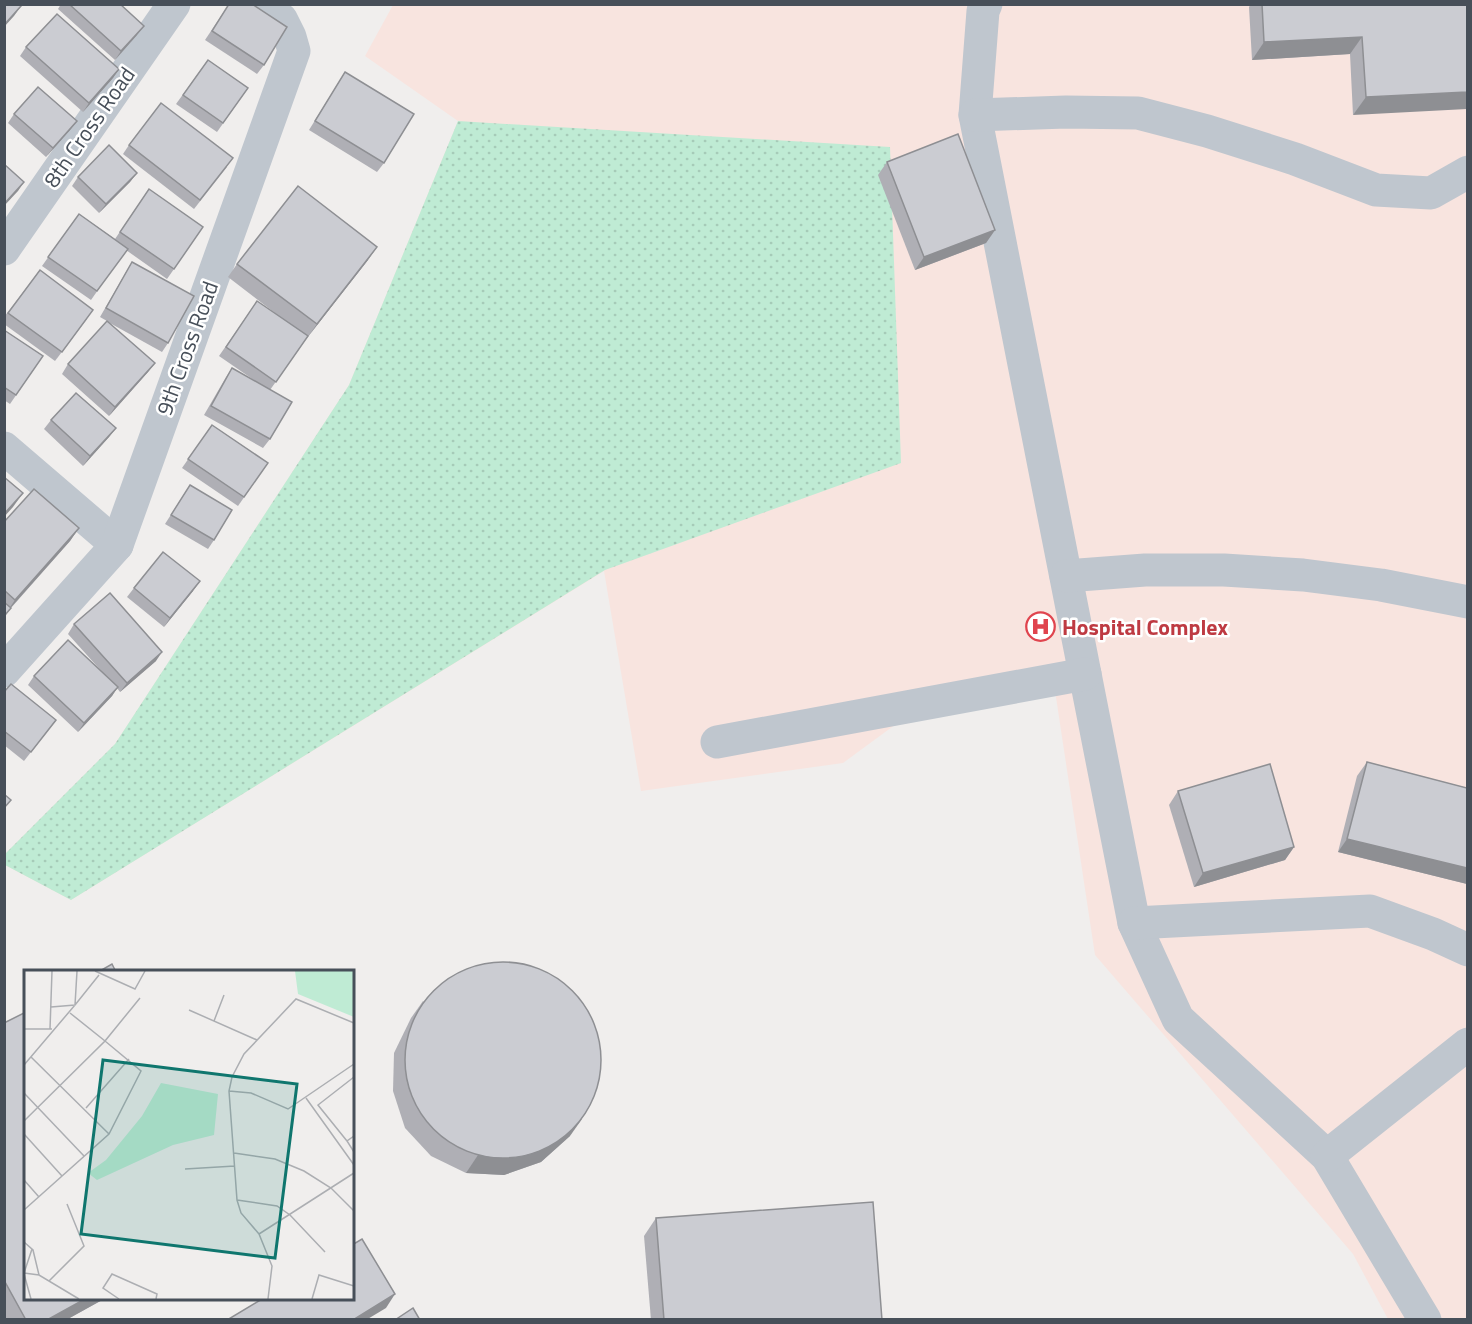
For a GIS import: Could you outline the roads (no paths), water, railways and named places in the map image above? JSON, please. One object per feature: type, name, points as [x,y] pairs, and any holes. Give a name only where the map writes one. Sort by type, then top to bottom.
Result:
[{"type":"street","name":"8th Cross Road","points":[[4,249],[174,4]]},
{"type":"street","name":"9th Cross Road","points":[[4,671],[117,544],[294,51],[281,19],[258,4]]},
{"type":"street","points":[[986,4],[983,11],[975,115],[1134,923],[1178,1019],[1327,1156],[1425,1320]]},
{"type":"street","points":[[975,115],[1066,112],[1138,113],[1207,130],[1295,159],[1376,190],[1431,193],[1467,172]]},
{"type":"street","points":[[4,448],[117,544]]},
{"type":"street","points":[[1066,576],[1145,570],[1224,570],[1303,575],[1381,585],[1467,602]]},
{"type":"street","points":[[717,742],[1085,674]]},
{"type":"street","points":[[1134,923],[1370,911],[1433,934],[1467,950]]},
{"type":"street","points":[[1327,1156],[1467,1044]]},
{"type":"place","name":"Hospital Complex","points":[[1041,627]]}]
